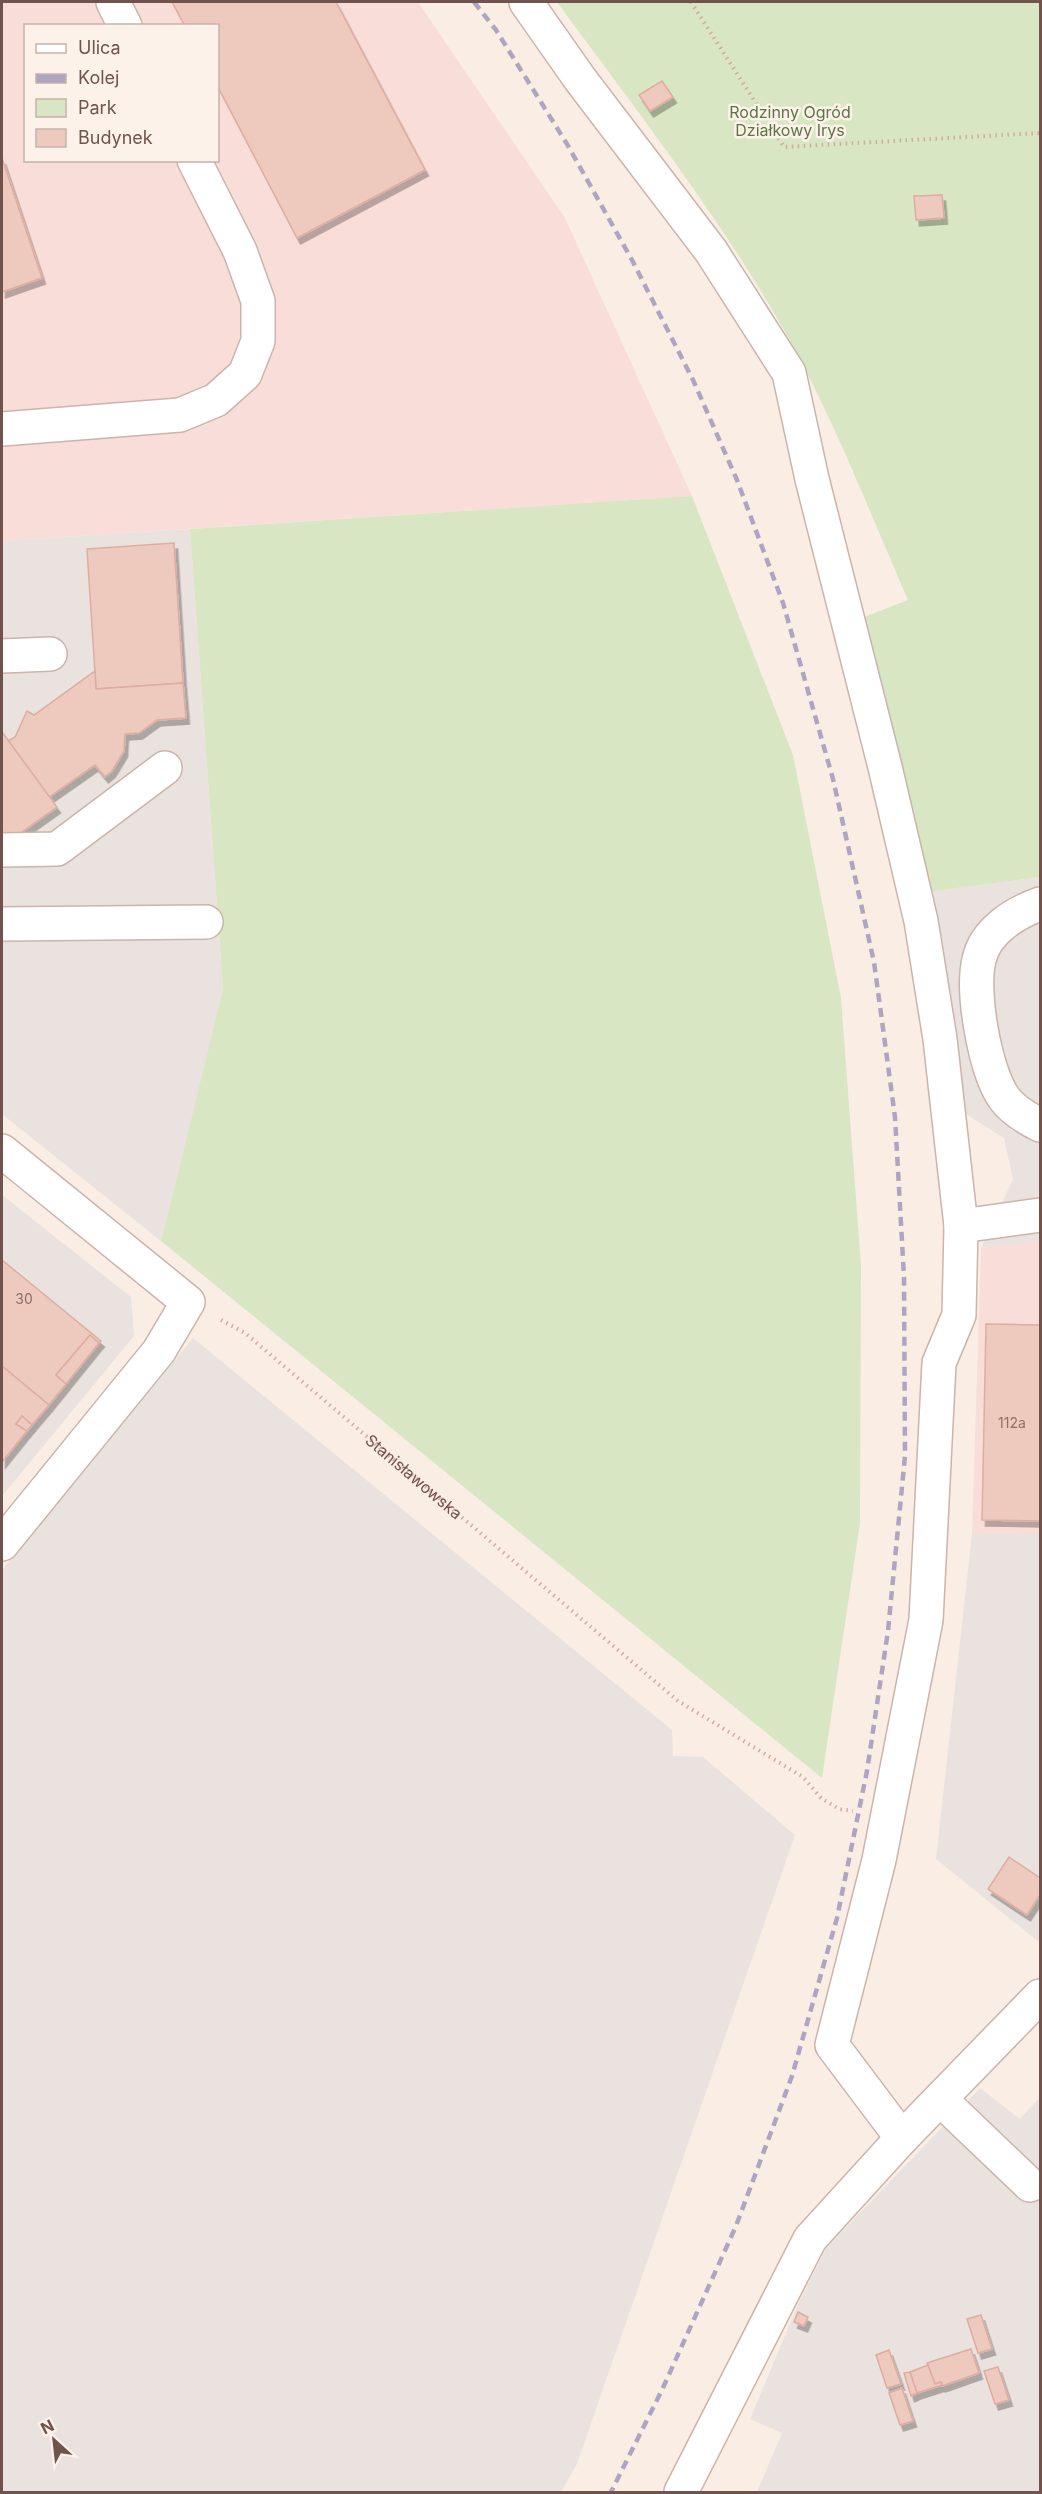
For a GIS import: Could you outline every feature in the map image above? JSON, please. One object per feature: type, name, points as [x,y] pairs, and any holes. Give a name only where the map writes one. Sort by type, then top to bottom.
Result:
[{"type":"street","points":[[113,2],[124,24]]},
{"type":"street","points":[[526,2],[580,79],[711,251],[789,373],[812,479],[885,766],[921,921],[940,1039],[961,1226],[959,1315],[939,1363],[926,1620],[879,1860],[832,2045],[902,2138]]},
{"type":"street","points":[[2,429],[180,415],[216,400],[244,374],[258,341],[258,301],[240,251],[195,162]]},
{"type":"street","points":[[2,656],[50,654]]},
{"type":"street","points":[[2,850],[57,849],[165,768]]},
{"type":"street","points":[[1041,904],[1017,912],[992,934],[979,958],[977,989],[988,1068],[1005,1099],[1030,1120],[1041,1125]]},
{"type":"street","points":[[2,924],[206,922]]},
{"type":"street","points":[[2,1151],[188,1302],[159,1351],[2,1544]]},
{"type":"street","points":[[961,1226],[1041,1215]]},
{"type":"street","points":[[681,2493],[810,2239],[902,2138],[1041,1996]]},
{"type":"street","points":[[940,2099],[1030,2185]]},
{"type":"path","points":[[691,2],[784,147],[1041,133]]},
{"type":"path","name":"Stanisławowska","points":[[188,1302],[245,1333],[678,1701],[803,1778],[814,1787],[821,1798],[839,1809]]},
{"type":"shaded area","points":[[2,2],[418,2],[565,218],[692,496],[2,541]]},
{"type":"shaded area","points":[[190,529],[223,989],[161,1241],[2,1114],[2,541]]},
{"type":"shaded area","points":[[1040,877],[1040,1240],[981,1248],[1013,1179],[1004,1138],[961,1111],[926,892]]},
{"type":"shaded area","points":[[2,1195],[131,1297],[134,1336],[2,1496]]},
{"type":"shaded area","points":[[1040,1240],[1040,1533],[972,1534],[981,1248]]},
{"type":"shaded area","points":[[193,1338],[672,1730],[673,1756],[703,1757],[795,1835],[577,2464],[561,2492],[2,2492],[2,1570]]},
{"type":"shaded area","points":[[1040,1533],[1040,1943],[936,1859],[972,1534]]},
{"type":"shaded area","points":[[980,2088],[1020,2119],[1040,2097],[1040,2492],[757,2492],[782,2433],[750,2419],[800,2300],[827,2247]]},
{"type":"green space","name":"Rodzinny Ogród Działkowy Irys","points":[[557,2],[1040,2],[1040,877],[926,892],[859,619],[908,600],[822,403],[764,295],[708,209]]},
{"type":"green space","points":[[692,496],[793,755],[841,998],[861,1265],[860,1523],[822,1778],[161,1241],[223,989],[190,529]]},
{"type":"building","points":[[172,2],[336,2],[425,170],[297,238],[219,89],[219,24],[184,24]]},
{"type":"building","points":[[662,81],[673,97],[650,111],[639,95]]},
{"type":"building","points":[[2,158],[42,278],[2,292]]},
{"type":"building","points":[[942,195],[944,218],[916,220],[914,196]]},
{"type":"building","points":[[174,543],[183,683],[96,689],[87,549]]},
{"type":"building","points":[[95,671],[96,689],[183,683],[186,718],[157,720],[139,733],[125,734],[124,751],[112,771],[105,777],[95,765],[49,797],[8,741],[15,737],[27,711],[34,715]]},
{"type":"building","points":[[2,732],[57,807],[2,846]]},
{"type":"building","points":[[2,1260],[101,1341],[99,1343],[90,1335],[56,1375],[66,1384],[49,1405],[2,1366]]},
{"type":"building","points":[[986,1324],[1040,1325],[1040,1521],[982,1520]]},
{"type":"building","points":[[90,1335],[99,1343],[66,1384],[56,1375]]},
{"type":"building","points":[[2,1366],[49,1405],[32,1425],[22,1416],[16,1424],[27,1431],[2,1462]]},
{"type":"building","points":[[22,1416],[32,1425],[27,1431],[16,1424]]},
{"type":"building","points":[[1009,1857],[1040,1878],[1040,1895],[1027,1915],[988,1889]]},
{"type":"building","points":[[798,2312],[808,2317],[804,2326],[794,2322]]},
{"type":"building","points":[[981,2315],[992,2349],[978,2353],[967,2319]]},
{"type":"building","points":[[971,2349],[979,2373],[942,2386],[941,2382],[935,2384],[927,2363]]},
{"type":"building","points":[[889,2350],[901,2384],[887,2388],[876,2355]]},
{"type":"building","points":[[928,2365],[935,2384],[941,2382],[942,2385],[917,2393],[910,2372]]},
{"type":"building","points":[[998,2367],[1009,2400],[995,2404],[984,2371]]},
{"type":"building","points":[[910,2372],[917,2393],[911,2396],[904,2373]]},
{"type":"building","points":[[902,2388],[913,2421],[900,2425],[889,2393]]},
{"type":"railway","points":[[474,2],[496,30],[567,144],[632,260],[693,380],[737,480],[783,603],[833,779],[874,962],[895,1117],[904,1277],[905,1456],[888,1631],[867,1771],[837,1918],[792,2076],[736,2226],[662,2390],[611,2492]]}]
